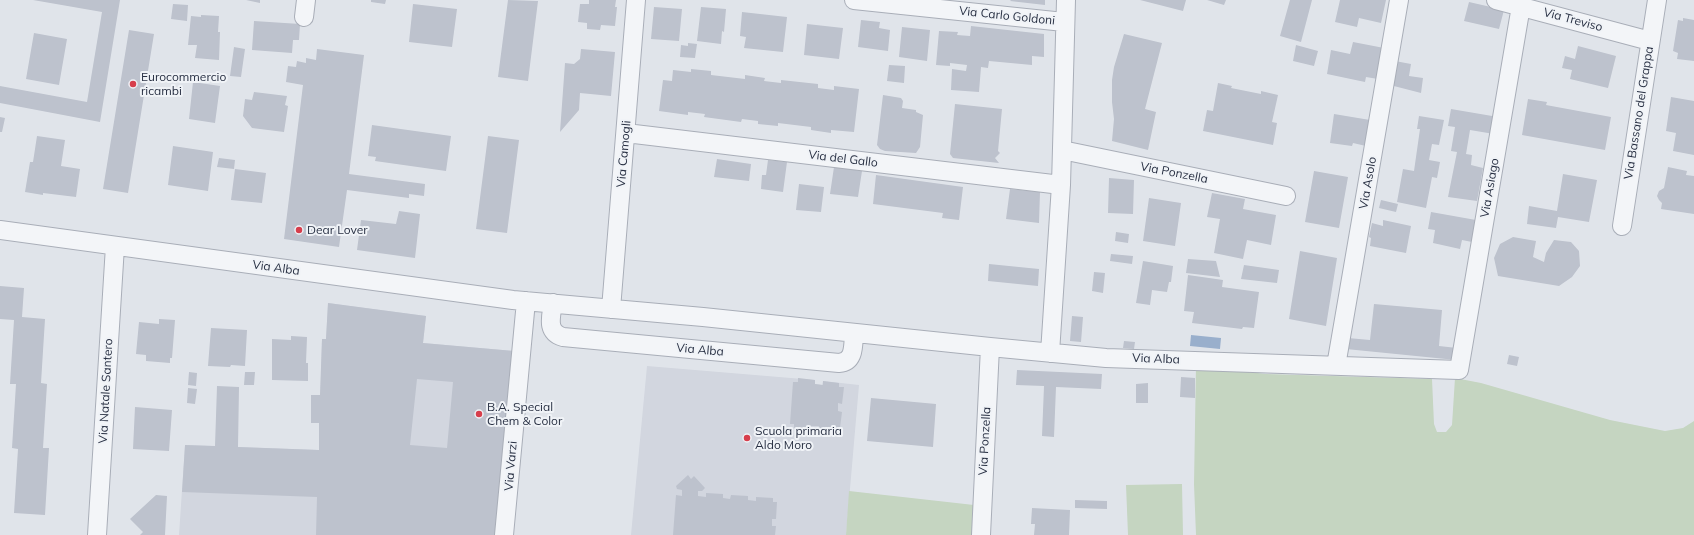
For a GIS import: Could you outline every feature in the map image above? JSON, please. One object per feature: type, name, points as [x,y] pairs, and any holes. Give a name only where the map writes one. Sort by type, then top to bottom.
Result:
[{"type":"street","name":"Via Camogli","points":[[611,309],[636,0]]},
{"type":"street","name":"Via Carlo Goldoni","points":[[854,0],[1064,22]]},
{"type":"street","points":[[1050,353],[1061,185],[1064,22],[1066,0]]},
{"type":"street","name":"Via Asolo","points":[[1336,366],[1399,0]]},
{"type":"street","name":"Via Treviso","points":[[1496,0],[1650,41]]},
{"type":"street","name":"Via Bassano del Grappa","points":[[1622,226],[1657,0]]},
{"type":"street","name":"Via Asiago","points":[[1459,370],[1521,6]]},
{"type":"street","name":"Via del Gallo","points":[[626,133],[1061,185]]},
{"type":"street","name":"Via Ponzella","points":[[1062,150],[1286,196]]},
{"type":"street","name":"Via Alba","points":[[0,230],[526,301],[1050,353],[1106,358],[1459,370]]},
{"type":"street","name":"Via Natale Santero","points":[[97,535],[115,246]]},
{"type":"street","name":"Via Varzi","points":[[504,535],[526,301]]},
{"type":"street","name":"Via Alba","points":[[552,303],[552,331],[563,337],[839,363],[846,362],[851,357],[854,333]]},
{"type":"street","name":"Via Ponzella","points":[[981,535],[990,347]]},
{"type":"shaded area","points":[[328,303],[426,316],[423,343],[514,351],[497,535],[179,535],[185,445],[319,450],[322,339],[326,339]]},
{"type":"shaded area","name":"Scuola primaria Aldo Moro","points":[[647,366],[815,380],[815,384],[822,385],[823,381],[859,385],[846,535],[631,535]]},
{"type":"green space","points":[[1196,366],[1266,374],[1432,379],[1434,424],[1437,432],[1446,432],[1452,425],[1455,378],[1481,383],[1610,420],[1665,431],[1683,428],[1694,421],[1694,535],[1196,535],[1194,484]]},
{"type":"green space","points":[[1182,484],[1183,535],[1128,535],[1126,485]]},
{"type":"green space","points":[[849,491],[974,505],[973,535],[846,535]]},
{"type":"water","points":[[1191,335],[1221,338],[1220,349],[1190,346]]},
{"type":"building","points":[[33,0],[120,0],[100,122],[0,103],[0,86],[87,102],[102,12]]},
{"type":"building","points":[[246,0],[260,0],[260,3]]},
{"type":"building","points":[[371,0],[386,0],[385,4],[371,2]]},
{"type":"building","points":[[508,0],[538,1],[528,81],[498,77]]},
{"type":"building","points":[[589,0],[616,0],[615,7],[617,7],[615,26],[601,25],[600,30],[587,29],[587,23],[578,22],[580,4],[589,4]]},
{"type":"building","points":[[1045,0],[1045,5],[1010,1]]},
{"type":"building","points":[[1140,0],[1186,0],[1183,11]]},
{"type":"building","points":[[1207,0],[1226,0],[1224,5]]},
{"type":"building","points":[[1290,0],[1312,0],[1301,42],[1280,36]]},
{"type":"building","points":[[1340,0],[1386,0],[1381,23],[1359,18],[1357,27],[1335,22]]},
{"type":"building","points":[[1469,2],[1504,10],[1499,29],[1464,21]]},
{"type":"building","points":[[173,4],[188,5],[187,21],[171,19]]},
{"type":"building","points":[[413,4],[457,9],[452,47],[409,42]]},
{"type":"building","points":[[654,7],[682,9],[679,41],[651,39]]},
{"type":"building","points":[[701,7],[726,9],[724,32],[722,31],[721,44],[697,41]]},
{"type":"building","points":[[742,12],[787,17],[783,52],[744,48],[746,37],[740,36]]},
{"type":"building","points":[[201,15],[219,16],[219,60],[195,58],[197,45],[188,45],[191,16],[201,17]]},
{"type":"building","points":[[1683,18],[1694,20],[1694,61],[1677,59],[1678,53],[1673,51],[1678,20],[1683,21]]},
{"type":"building","points":[[861,20],[880,22],[879,28],[890,30],[888,51],[858,47]]},
{"type":"building","points":[[254,21],[300,24],[299,40],[293,40],[292,53],[252,50]]},
{"type":"building","points":[[807,24],[843,28],[839,59],[804,55]]},
{"type":"building","points":[[971,26],[1044,34],[1044,57],[1032,56],[1032,65],[989,61],[988,68],[981,67],[979,92],[951,90],[952,69],[966,71],[967,65],[950,63],[950,66],[936,65],[939,31],[958,32],[957,35],[970,36]]},
{"type":"building","points":[[902,27],[930,30],[927,61],[899,57]]},
{"type":"building","points":[[129,30],[154,34],[128,193],[103,189]]},
{"type":"building","points":[[34,33],[67,39],[59,85],[26,79]]},
{"type":"building","points":[[1124,34],[1162,43],[1145,109],[1156,112],[1148,150],[1112,141],[1114,119],[1112,80],[1114,67]]},
{"type":"building","points":[[1353,42],[1384,48],[1378,79],[1366,77],[1365,82],[1327,74],[1331,50],[1350,54]]},
{"type":"building","points":[[688,43],[697,44],[695,58],[680,57],[681,45],[688,46]]},
{"type":"building","points":[[1296,45],[1318,51],[1314,66],[1293,61]]},
{"type":"building","points":[[1578,46],[1616,56],[1608,88],[1570,79],[1572,70],[1562,68],[1565,56],[1575,59]]},
{"type":"building","points":[[234,47],[245,49],[241,77],[230,76]]},
{"type":"building","points":[[317,49],[364,55],[349,174],[425,184],[424,196],[409,194],[409,198],[347,190],[339,247],[284,239],[303,85],[286,82],[288,66],[296,67],[297,61],[306,63],[306,58],[316,60]]},
{"type":"building","points":[[581,49],[615,52],[611,96],[580,93],[579,110],[560,132],[565,63],[574,64],[580,59]]},
{"type":"building","points":[[1395,61],[1411,64],[1409,76],[1423,78],[1421,93],[1390,85]]},
{"type":"building","points":[[889,65],[905,66],[904,83],[887,81]]},
{"type":"building","points":[[691,69],[711,71],[711,75],[745,79],[745,75],[765,78],[764,81],[781,83],[781,80],[818,84],[818,88],[834,90],[834,86],[859,89],[854,132],[831,130],[831,133],[811,130],[811,127],[778,123],[778,126],[758,124],[758,121],[742,119],[741,122],[704,117],[705,114],[688,112],[688,115],[659,111],[663,80],[672,81],[673,70],[691,72]]},
{"type":"building","points":[[193,82],[220,86],[215,123],[189,119]]},
{"type":"building","points":[[1218,83],[1232,86],[1231,88],[1261,94],[1261,91],[1278,95],[1272,122],[1277,123],[1273,145],[1203,131],[1207,110],[1213,111]]},
{"type":"building","points":[[254,92],[287,96],[285,105],[288,106],[284,132],[252,128],[243,116],[245,99],[252,100]]},
{"type":"building","points":[[883,95],[901,98],[903,101],[902,108],[916,110],[916,112],[923,115],[920,147],[916,153],[885,151],[880,149],[877,145]]},
{"type":"building","points":[[1671,97],[1694,101],[1694,155],[1673,151],[1676,133],[1666,131]]},
{"type":"building","points":[[1528,99],[1547,102],[1546,105],[1611,117],[1605,150],[1522,135]]},
{"type":"building","points":[[955,104],[1002,109],[998,151],[1000,153],[995,158],[999,163],[953,158],[950,154]]},
{"type":"building","points":[[1451,109],[1498,117],[1494,134],[1470,130],[1466,154],[1472,155],[1471,165],[1483,168],[1477,201],[1448,197],[1457,152],[1451,151],[1455,127],[1448,126]]},
{"type":"building","points":[[1334,114],[1370,120],[1366,146],[1353,143],[1352,146],[1330,143]]},
{"type":"building","points":[[1419,116],[1444,120],[1439,145],[1432,144],[1429,160],[1440,162],[1437,178],[1432,177],[1426,208],[1397,202],[1403,169],[1414,171],[1420,129],[1417,129]]},
{"type":"building","points":[[0,117],[5,118],[2,132],[0,132]]},
{"type":"building","points":[[372,125],[451,136],[446,171],[375,161],[376,157],[368,156]]},
{"type":"building","points":[[37,136],[65,140],[61,166],[80,169],[76,197],[43,193],[43,195],[25,192],[30,162],[33,162]]},
{"type":"building","points":[[488,136],[519,140],[507,233],[476,229]]},
{"type":"building","points":[[173,146],[213,152],[208,191],[168,185]]},
{"type":"building","points":[[219,158],[235,160],[234,169],[217,167]]},
{"type":"building","points":[[717,159],[751,164],[749,181],[714,177]]},
{"type":"building","points":[[768,160],[787,162],[783,192],[761,189],[762,175],[766,175]]},
{"type":"building","points":[[834,167],[862,171],[858,197],[830,194]]},
{"type":"building","points":[[1668,167],[1687,171],[1686,175],[1694,176],[1694,214],[1661,209],[1662,203],[1657,196],[1659,191],[1664,188]]},
{"type":"building","points":[[235,169],[266,173],[262,203],[231,200]]},
{"type":"building","points":[[1314,171],[1348,177],[1339,228],[1305,222]]},
{"type":"building","points":[[1563,174],[1597,180],[1589,222],[1558,217],[1556,228],[1527,224],[1529,206],[1557,211]]},
{"type":"building","points":[[876,175],[963,187],[959,220],[942,218],[943,213],[873,204]]},
{"type":"building","points":[[1109,178],[1134,180],[1133,214],[1108,213]]},
{"type":"building","points":[[799,184],[824,187],[821,212],[796,210]]},
{"type":"building","points":[[1010,189],[1040,192],[1039,223],[1006,219]]},
{"type":"building","points":[[1212,193],[1245,199],[1243,209],[1276,215],[1271,245],[1247,240],[1243,259],[1214,253],[1220,219],[1207,217]]},
{"type":"building","points":[[1149,198],[1181,203],[1175,246],[1143,241]]},
{"type":"building","points":[[1381,200],[1398,204],[1396,212],[1379,208]]},
{"type":"building","points":[[399,211],[420,214],[415,258],[357,250],[361,220],[396,224]]},
{"type":"building","points":[[1431,212],[1476,220],[1472,242],[1462,240],[1460,249],[1433,243],[1435,230],[1428,229]]},
{"type":"building","points":[[1383,220],[1411,226],[1406,253],[1370,246],[1371,238],[1369,237],[1372,223],[1383,226]]},
{"type":"building","points":[[1116,232],[1129,234],[1128,243],[1115,241]]},
{"type":"building","points":[[1513,237],[1536,241],[1533,257],[1544,262],[1546,253],[1554,240],[1571,242],[1579,251],[1580,266],[1572,277],[1559,286],[1498,276],[1494,258],[1500,244]]},
{"type":"building","points":[[1300,251],[1337,258],[1326,326],[1289,319]]},
{"type":"building","points":[[1111,254],[1133,256],[1132,264],[1110,261]]},
{"type":"building","points":[[1188,259],[1216,261],[1220,277],[1186,273]]},
{"type":"building","points":[[1143,261],[1173,266],[1171,282],[1169,282],[1167,292],[1152,290],[1150,305],[1136,303]]},
{"type":"building","points":[[989,264],[1039,269],[1038,286],[988,281]]},
{"type":"building","points":[[1244,265],[1279,270],[1277,283],[1241,279]]},
{"type":"building","points":[[1094,272],[1105,273],[1103,293],[1092,291]]},
{"type":"building","points":[[1188,275],[1223,280],[1222,287],[1259,292],[1254,328],[1243,327],[1242,329],[1192,323],[1194,312],[1184,311]]},
{"type":"building","points":[[0,286],[24,288],[22,317],[45,319],[41,383],[47,384],[43,448],[49,448],[45,515],[14,513],[18,449],[12,448],[16,384],[10,384],[14,320],[0,319]]},
{"type":"building","points":[[328,303],[426,316],[423,343],[514,351],[497,535],[316,535],[317,497],[182,492],[185,445],[215,446],[217,386],[239,387],[238,447],[319,450],[319,423],[311,423],[311,395],[320,395],[322,339],[326,339]],"holes":[[[417,379],[453,382],[447,448],[410,445]]]},
{"type":"building","points":[[1374,304],[1442,310],[1439,346],[1457,348],[1456,360],[1346,349],[1348,338],[1370,340]]},
{"type":"building","points":[[1072,316],[1083,317],[1081,342],[1070,341]]},
{"type":"building","points":[[159,319],[175,320],[172,358],[170,358],[170,363],[146,361],[146,355],[136,354],[139,322],[159,324]]},
{"type":"building","points":[[211,328],[247,330],[245,366],[208,366]]},
{"type":"building","points":[[291,336],[307,337],[306,363],[308,363],[308,381],[272,380],[272,339],[291,340]]},
{"type":"building","points":[[1124,341],[1135,342],[1134,349],[1123,348]]},
{"type":"building","points":[[1509,355],[1519,357],[1517,366],[1507,364]]},
{"type":"building","points":[[1017,370],[1102,374],[1101,389],[1056,387],[1054,437],[1042,436],[1044,386],[1016,385]]},
{"type":"building","points":[[189,372],[197,373],[196,386],[188,385]]},
{"type":"building","points":[[245,372],[255,372],[254,385],[244,385]]},
{"type":"building","points":[[1181,377],[1195,378],[1195,398],[1180,397]]},
{"type":"building","points":[[798,378],[815,380],[815,384],[823,385],[823,381],[839,383],[839,387],[844,387],[842,404],[838,403],[838,411],[842,412],[840,428],[836,428],[836,432],[818,431],[819,426],[811,426],[810,429],[794,428],[794,424],[790,424],[793,382],[798,382]]},
{"type":"building","points":[[1148,383],[1148,403],[1136,403],[1136,384]]},
{"type":"building","points":[[188,388],[197,389],[195,404],[187,403]]},
{"type":"building","points":[[871,398],[936,404],[933,447],[867,441]]},
{"type":"building","points":[[135,407],[172,410],[169,451],[133,449]]},
{"type":"building","points":[[688,475],[691,479],[694,476],[705,488],[702,491],[698,491],[698,496],[706,497],[706,493],[723,494],[723,498],[730,499],[731,495],[748,496],[748,500],[756,501],[756,497],[773,498],[773,502],[777,502],[776,519],[772,519],[772,526],[776,526],[775,535],[673,535],[676,495],[682,496],[682,490],[677,489],[676,486]]},
{"type":"building","points":[[156,495],[167,496],[165,535],[140,535],[143,532],[130,519]]},
{"type":"building","points":[[1075,500],[1107,501],[1107,509],[1075,508]]},
{"type":"building","points":[[1032,508],[1070,510],[1069,535],[1034,535],[1035,524],[1031,524]]},
{"type":"place","name":"Eurocommercio ricambi","points":[[133,84]]},
{"type":"place","name":"Dear Lover","points":[[299,230]]},
{"type":"place","name":"B.A. Special Chem & Color","points":[[479,414]]},
{"type":"place","name":"Scuola primaria Aldo Moro","points":[[747,438]]}]
